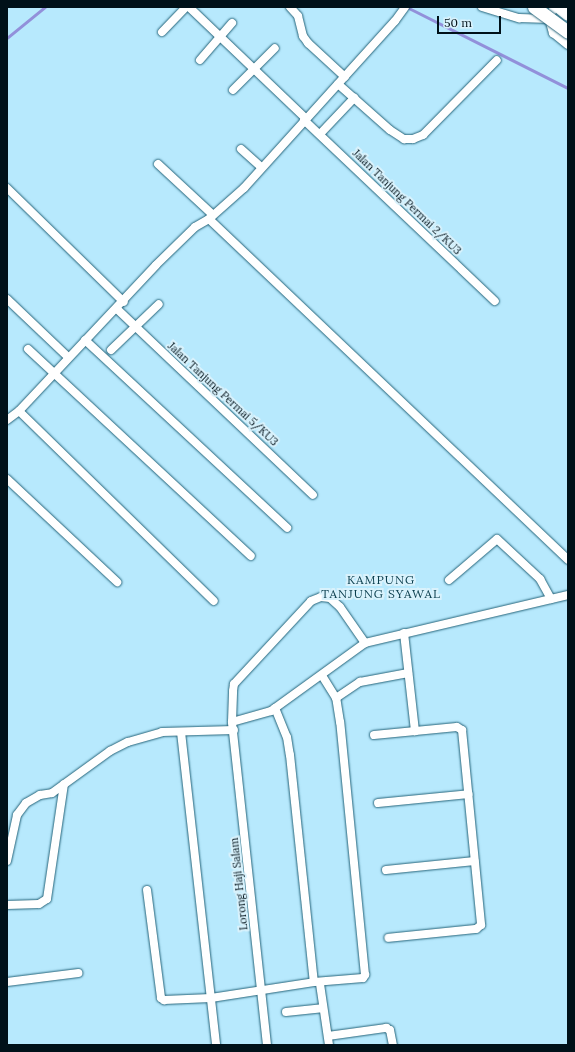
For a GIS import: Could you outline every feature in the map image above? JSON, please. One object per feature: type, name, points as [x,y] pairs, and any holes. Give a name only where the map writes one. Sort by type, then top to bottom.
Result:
[{"type":"main road","points":[[534,7],[568,32]]},
{"type":"main road","points":[[559,7],[568,14]]},
{"type":"street","points":[[162,32],[187,7]]},
{"type":"street","name":"Jalan Tanjung Permai 2/KU3","points":[[187,7],[220,36],[495,301]]},
{"type":"street","points":[[290,7],[298,16],[303,36],[308,43],[345,77]]},
{"type":"street","points":[[482,7],[519,18],[549,19]]},
{"type":"street","points":[[554,7],[549,19],[553,33],[568,45]]},
{"type":"street","points":[[8,416],[19,411],[68,357],[124,302],[195,227],[211,217],[244,188],[261,167],[345,77],[403,10]]},
{"type":"street","points":[[200,60],[232,23]]},
{"type":"street","points":[[233,90],[275,48]]},
{"type":"street","points":[[338,84],[390,130],[404,139],[413,139],[423,136],[497,60]]},
{"type":"street","points":[[320,134],[354,98]]},
{"type":"street","points":[[241,149],[261,167]]},
{"type":"street","points":[[158,164],[211,217],[568,560]]},
{"type":"street","points":[[7,188],[124,302]]},
{"type":"street","points":[[7,299],[68,357]]},
{"type":"street","points":[[111,350],[159,304]]},
{"type":"street","name":"Jalan Tanjung Permai 5/KU3","points":[[117,309],[313,495]]},
{"type":"street","points":[[85,340],[287,528]]},
{"type":"street","points":[[28,350],[251,556]]},
{"type":"street","points":[[19,411],[214,600]]},
{"type":"street","points":[[7,479],[118,582]]},
{"type":"street","points":[[449,580],[497,540],[540,579],[551,599]]},
{"type":"street","points":[[232,722],[275,708],[322,676],[365,643],[568,594]]},
{"type":"street","name":"Lorong Haji Salam","points":[[267,1045],[232,722],[234,684],[311,601],[321,597],[330,598],[340,606],[365,643]]},
{"type":"street","points":[[404,633],[415,731]]},
{"type":"street","points":[[336,698],[360,682],[408,673]]},
{"type":"street","points":[[147,890],[161,998],[169,1001],[211,998],[262,992],[317,983],[359,980],[365,975],[344,758],[336,698],[322,676]]},
{"type":"street","points":[[275,708],[287,737],[290,754],[317,983],[329,1041],[386,1028],[392,1035],[393,1045]]},
{"type":"street","points":[[374,735],[460,728],[469,794],[475,861],[479,928],[388,938]]},
{"type":"street","points":[[7,861],[17,815],[33,798],[52,793],[89,764],[128,742],[162,732],[234,730]]},
{"type":"street","points":[[181,732],[216,1045]]},
{"type":"street","points":[[7,904],[39,904],[47,899],[64,784]]},
{"type":"street","points":[[378,803],[469,794]]},
{"type":"street","points":[[386,870],[475,861]]},
{"type":"street","points":[[7,982],[78,973]]},
{"type":"street","points":[[286,1012],[322,1008]]},
{"type":"waterway","points":[[7,38],[45,7]]},
{"type":"waterway","points":[[407,7],[568,88]]},
{"type":"district","name":"KAMPUNG TANJUNG SYAWAL","points":[[381,587]]}]
